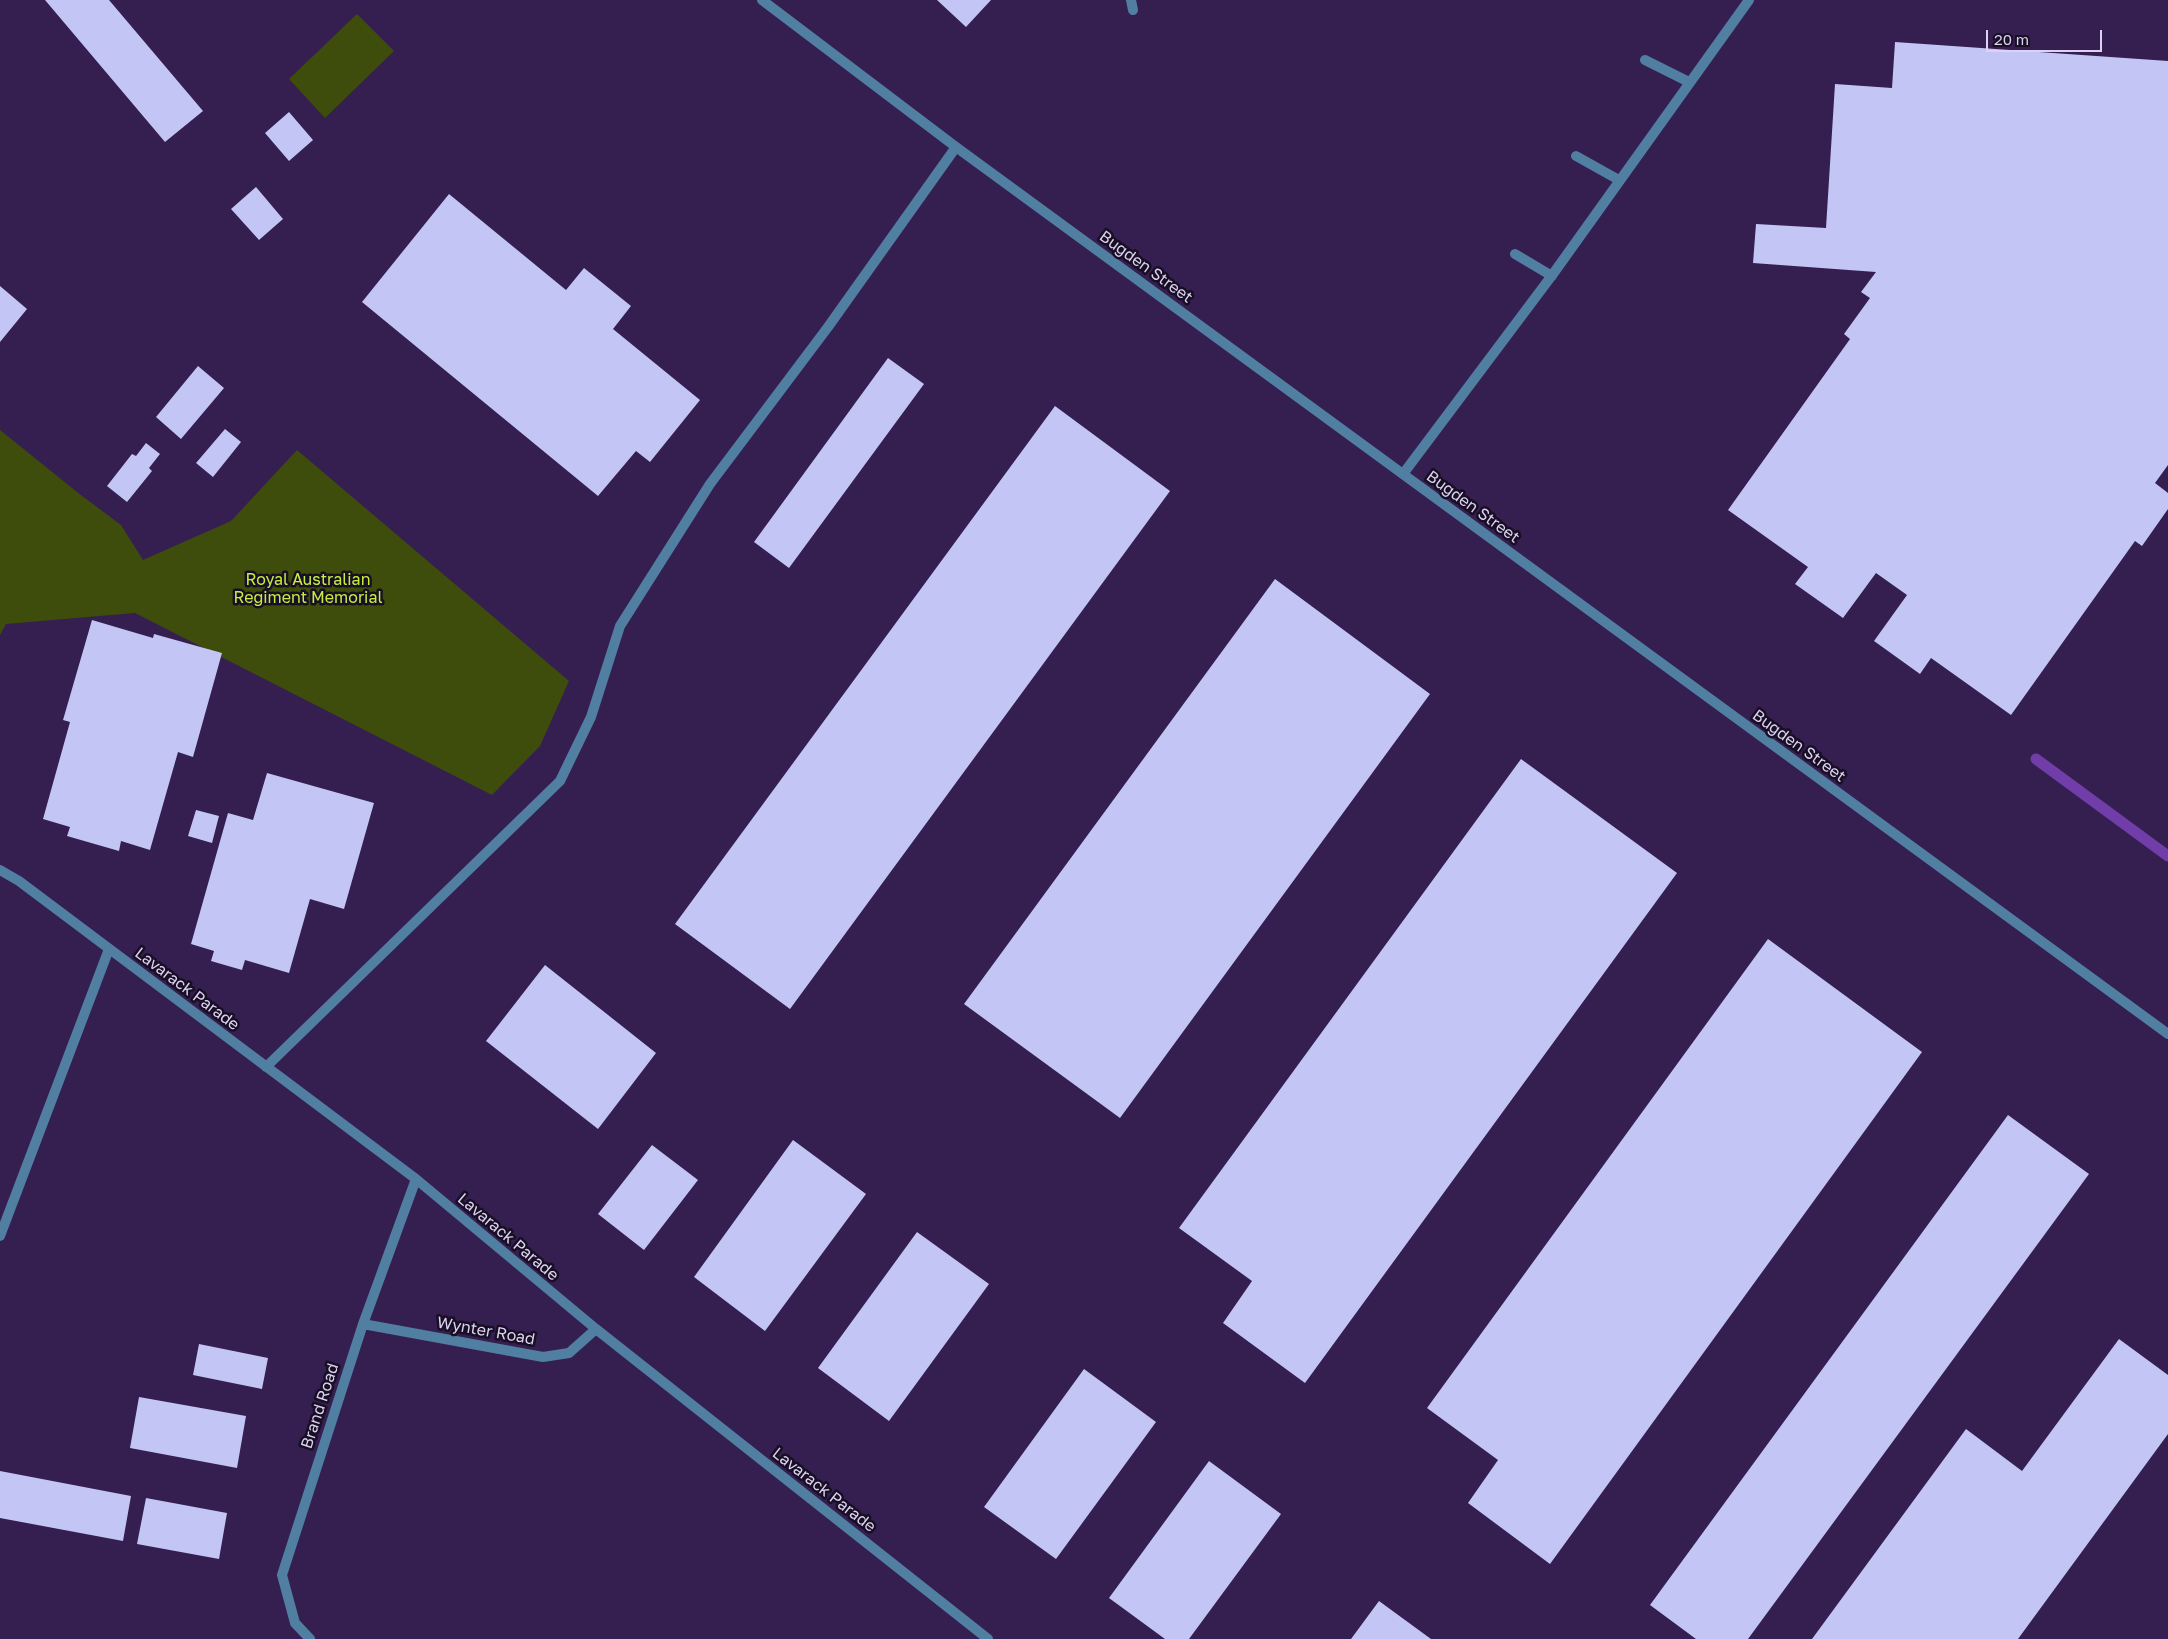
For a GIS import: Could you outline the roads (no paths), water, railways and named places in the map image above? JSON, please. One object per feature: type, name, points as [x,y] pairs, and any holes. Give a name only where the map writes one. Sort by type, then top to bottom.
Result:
[{"type":"lane","name":"Bugden Street","points":[[762,0],[956,147],[2168,1034]]},
{"type":"lane","points":[[1403,474],[1552,276],[1749,0]]},
{"type":"lane","points":[[1645,60],[1689,82]]},
{"type":"lane","points":[[266,1067],[560,780],[591,717],[620,626],[710,484],[828,327],[956,147]]},
{"type":"lane","points":[[1576,156],[1619,180]]},
{"type":"lane","points":[[1515,254],[1552,276]]},
{"type":"lane","name":"Lavarack Parade","points":[[0,870],[19,881],[416,1179],[596,1330],[988,1639]]},
{"type":"lane","points":[[0,1236],[109,948]]},
{"type":"lane","name":"Brand Road","points":[[310,1639],[294,1623],[282,1575],[363,1324],[416,1179]]},
{"type":"lane","name":"Wynter Road","points":[[363,1324],[543,1357],[569,1353],[596,1330]]},
{"type":"waterway","points":[[2036,759],[2168,856]]},
{"type":"park label","name":"Royal Australian Regiment Memorial","points":[[308,589]]}]
